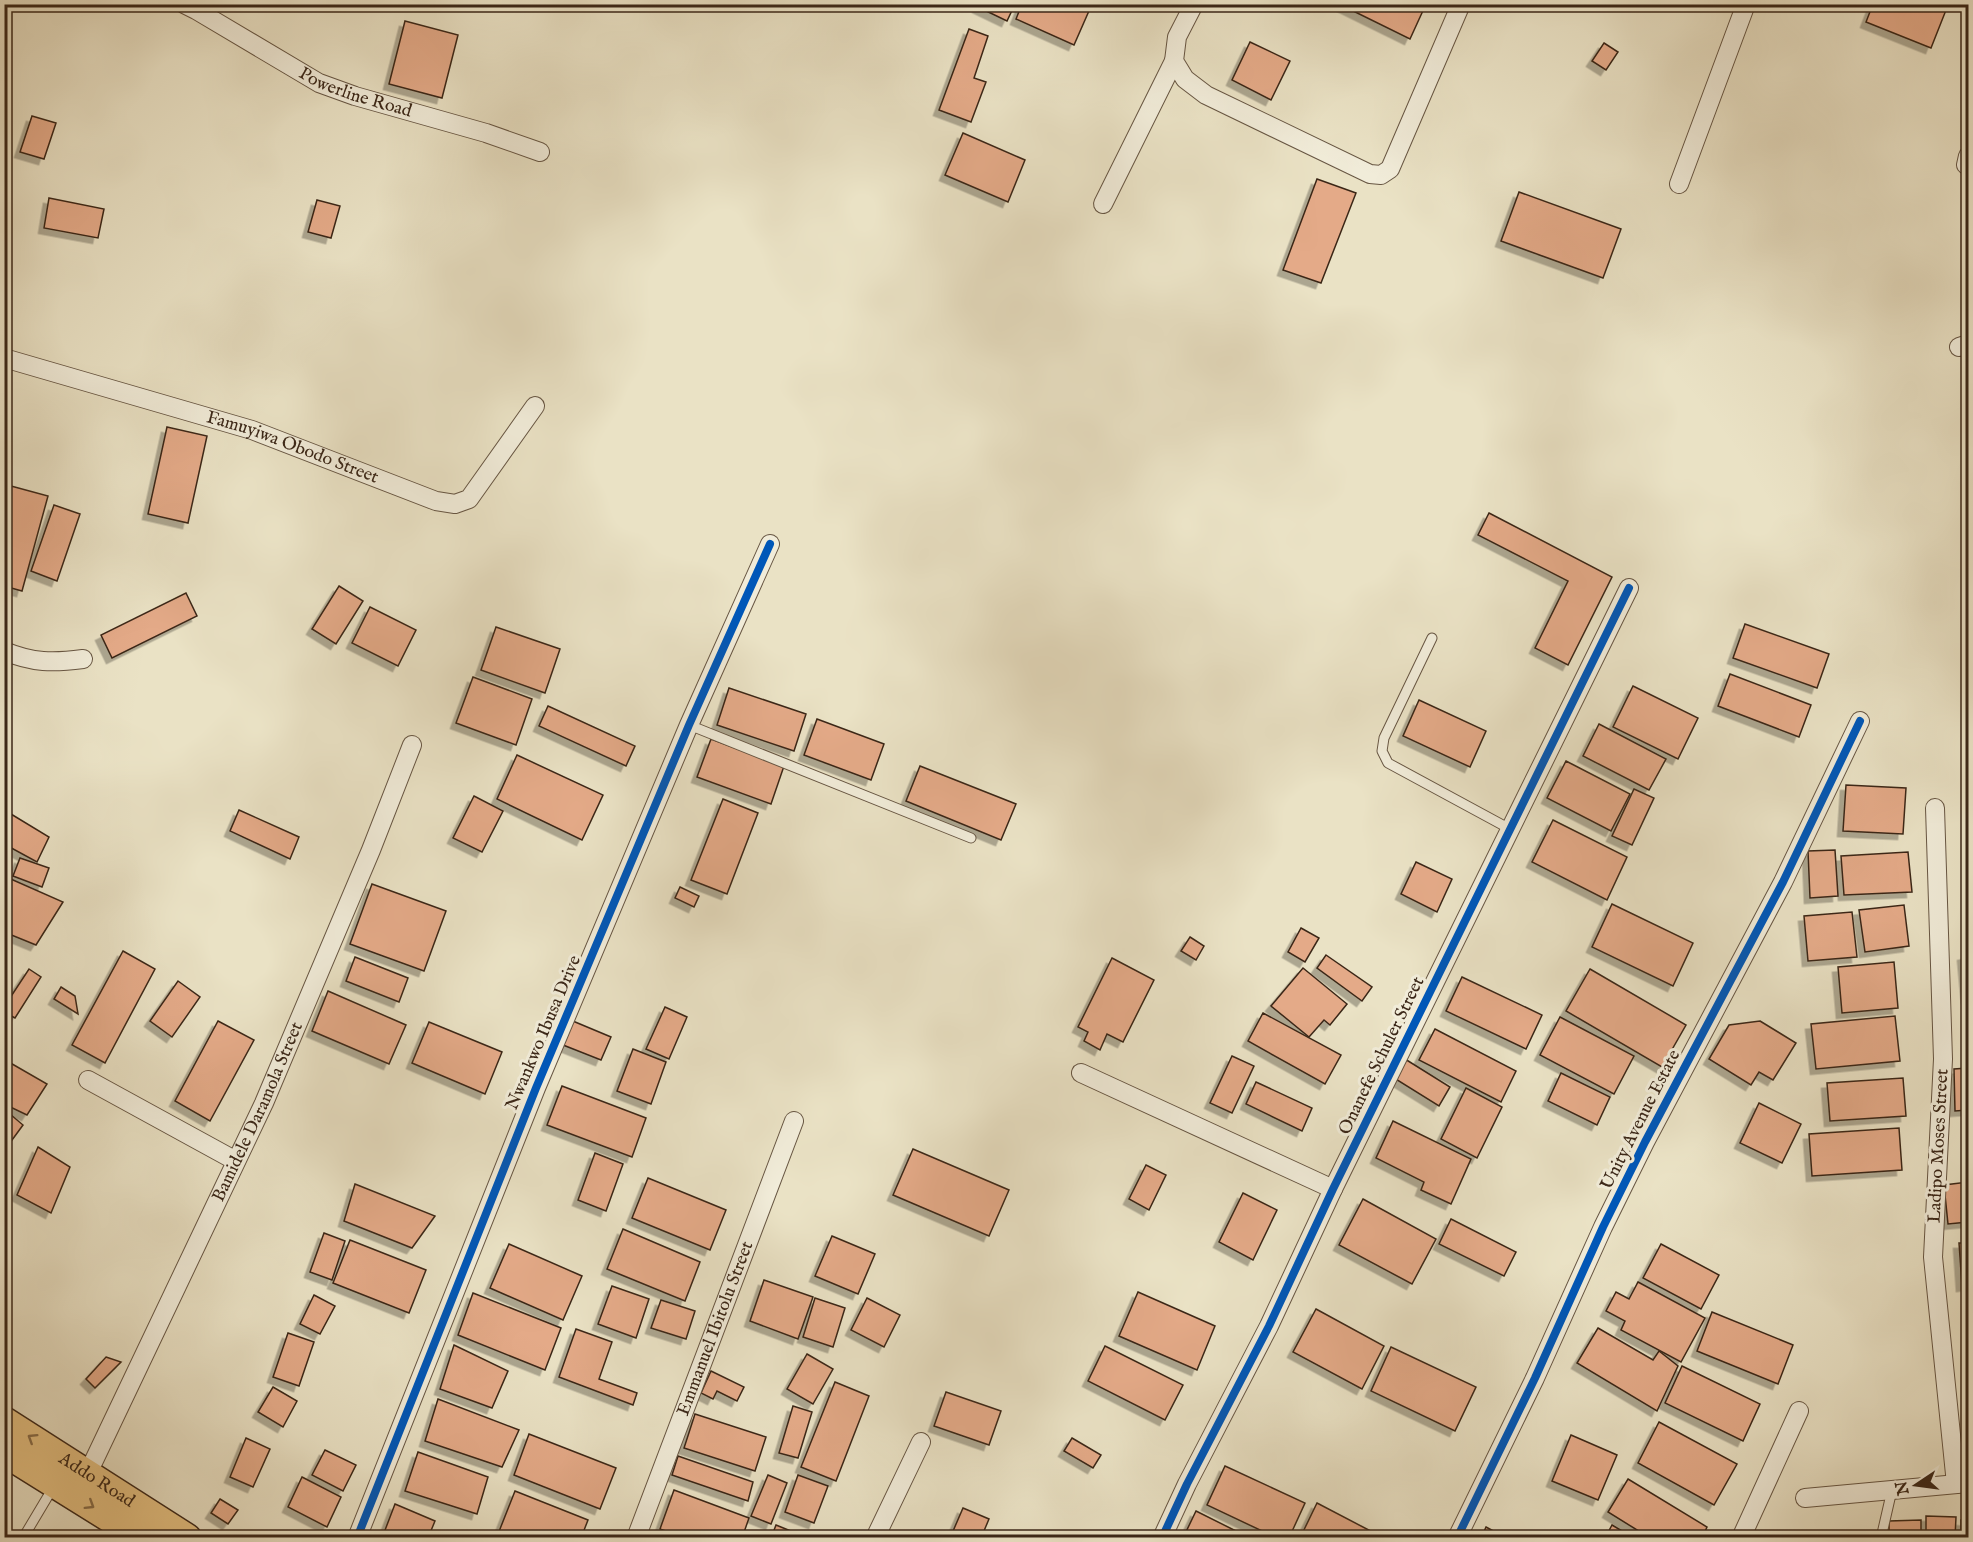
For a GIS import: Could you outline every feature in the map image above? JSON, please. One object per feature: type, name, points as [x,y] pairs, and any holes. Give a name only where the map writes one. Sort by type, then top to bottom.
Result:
[{"type":"main road","name":"Addo Road","points":[[4,1421],[187,1538]]},
{"type":"main road","name":"Addo Road","points":[[4,1452],[142,1538]]},
{"type":"street","name":"Powerline Road","points":[[184,4],[319,83],[540,152]]},
{"type":"street","points":[[1103,204],[1174,61],[1178,37],[1194,4]]},
{"type":"street","points":[[1174,61],[1185,79],[1206,95],[1370,174],[1381,174],[1390,169],[1461,4]]},
{"type":"street","points":[[1679,184],[1746,4]]},
{"type":"street","name":"Famuyiwa Obodo Street","points":[[4,358],[252,430],[436,501],[455,504],[469,499],[535,406]]},
{"type":"street","name":"Nwankwo Ibusa Drive","points":[[357,1538],[536,1088],[689,725],[770,544]]},
{"type":"street","name":"Onanefe Schuler Street","points":[[1162,1538],[1187,1484],[1269,1326],[1333,1189],[1629,588]]},
{"type":"street","points":[[4,651],[18,657],[54,663],[83,659]]},
{"type":"street","name":"Unity Avenue Estate","points":[[1457,1538],[1535,1378],[1603,1227],[1645,1142],[1783,882],[1860,721]]},
{"type":"street","name":"Bamidele Daramola Street","points":[[88,1473],[264,1103],[371,850],[412,745]]},
{"type":"street","name":"Ladipo Moses Street","points":[[1935,808],[1943,1059],[1933,1257],[1962,1483]]},
{"type":"street","points":[[1081,1074],[1333,1189]]},
{"type":"street","points":[[88,1080],[236,1161]]},
{"type":"street","name":"Emmanuel Ibitolu Street","points":[[636,1538],[794,1121]]},
{"type":"street","points":[[1741,1538],[1799,1411]]},
{"type":"street","points":[[875,1538],[921,1442]]},
{"type":"street","points":[[1805,1498],[1962,1483]]},
{"type":"lane","points":[[1432,638],[1384,738],[1382,751],[1388,764],[1510,829]]},
{"type":"lane","points":[[689,725],[971,838]]},
{"type":"lane","points":[[23,1538],[56,1484]]},
{"type":"lane","points":[[1881,1538],[1892,1490]]},
{"type":"building","points":[[979,4],[1015,4],[1007,21],[978,7]]},
{"type":"building","points":[[1022,4],[1092,4],[1074,45],[1016,19]]},
{"type":"building","points":[[1339,4],[1426,4],[1410,39]]},
{"type":"building","points":[[1873,4],[1948,5],[1931,48],[1866,22]]},
{"type":"building","points":[[405,21],[458,35],[442,98],[389,84]]},
{"type":"building","points":[[969,29],[988,36],[974,78],[986,82],[971,122],[939,110]]},
{"type":"building","points":[[1250,42],[1290,61],[1271,100],[1232,80]]},
{"type":"building","points":[[1604,43],[1618,52],[1606,70],[1592,61]]},
{"type":"building","points":[[32,116],[56,123],[44,159],[20,152]]},
{"type":"building","points":[[963,133],[1025,160],[1008,202],[945,175]]},
{"type":"building","points":[[1317,179],[1356,193],[1321,283],[1283,270]]},
{"type":"building","points":[[1519,192],[1621,229],[1603,278],[1501,241]]},
{"type":"building","points":[[49,198],[104,209],[98,238],[44,228]]},
{"type":"building","points":[[317,200],[340,206],[331,238],[308,232]]},
{"type":"building","points":[[167,427],[207,436],[188,523],[148,514]]},
{"type":"building","points":[[11,486],[48,496],[22,591],[4,586],[4,512]]},
{"type":"building","points":[[54,505],[80,514],[57,581],[31,571]]},
{"type":"building","points":[[1489,513],[1612,577],[1568,665],[1535,648],[1568,581],[1478,535]]},
{"type":"building","points":[[339,586],[363,601],[336,644],[312,629]]},
{"type":"building","points":[[186,593],[197,616],[112,658],[101,635]]},
{"type":"building","points":[[370,607],[416,630],[398,666],[352,643]]},
{"type":"building","points":[[1745,624],[1829,654],[1817,688],[1733,658]]},
{"type":"building","points":[[496,627],[560,649],[545,693],[481,670]]},
{"type":"building","points":[[1730,674],[1811,705],[1799,737],[1718,706]]},
{"type":"building","points":[[473,677],[532,699],[516,745],[456,723]]},
{"type":"building","points":[[1633,686],[1698,718],[1678,759],[1613,727]]},
{"type":"building","points":[[729,688],[806,714],[794,751],[717,725]]},
{"type":"building","points":[[1419,700],[1486,731],[1470,767],[1403,736]]},
{"type":"building","points":[[548,706],[635,746],[626,766],[539,726]]},
{"type":"building","points":[[817,719],[884,744],[871,780],[804,755]]},
{"type":"building","points":[[1599,724],[1666,759],[1649,790],[1583,756]]},
{"type":"building","points":[[711,739],[784,766],[771,804],[697,777]]},
{"type":"building","points":[[517,755],[603,795],[582,840],[497,799]]},
{"type":"building","points":[[1566,761],[1630,794],[1611,831],[1547,798]]},
{"type":"building","points":[[920,766],[1016,804],[1001,840],[906,801]]},
{"type":"building","points":[[1846,785],[1906,788],[1903,834],[1843,831]]},
{"type":"building","points":[[1634,789],[1654,798],[1632,845],[1612,836]]},
{"type":"building","points":[[474,796],[503,811],[482,852],[453,838]]},
{"type":"building","points":[[723,799],[758,813],[727,894],[691,880]]},
{"type":"building","points":[[239,810],[299,837],[290,859],[230,831]]},
{"type":"building","points":[[6,811],[49,837],[37,862],[4,844]]},
{"type":"building","points":[[1553,820],[1627,857],[1607,900],[1532,862]]},
{"type":"building","points":[[1835,850],[1838,896],[1810,898],[1808,851]]},
{"type":"building","points":[[1908,852],[1912,892],[1844,895],[1841,856]]},
{"type":"building","points":[[20,858],[49,868],[42,887],[13,876]]},
{"type":"building","points":[[1416,862],[1452,879],[1437,912],[1401,894]]},
{"type":"building","points":[[4,876],[63,902],[36,945],[4,932]]},
{"type":"building","points":[[372,884],[446,911],[424,971],[350,944]]},
{"type":"building","points":[[680,887],[699,896],[694,907],[675,898]]},
{"type":"building","points":[[1612,904],[1693,943],[1673,986],[1592,947]]},
{"type":"building","points":[[1904,905],[1909,946],[1865,952],[1859,910]]},
{"type":"building","points":[[1852,912],[1857,957],[1808,961],[1804,916]]},
{"type":"building","points":[[1301,928],[1319,938],[1305,962],[1288,952]]},
{"type":"building","points":[[1190,937],[1204,946],[1196,960],[1181,951]]},
{"type":"building","points":[[123,951],[155,969],[105,1063],[72,1045]]},
{"type":"building","points":[[1968,954],[1968,998],[1967,998],[1963,955]]},
{"type":"building","points":[[1326,955],[1372,987],[1362,1001],[1317,968]]},
{"type":"building","points":[[355,957],[408,978],[399,1002],[346,981]]},
{"type":"building","points":[[1112,958],[1154,980],[1123,1042],[1107,1034],[1100,1050],[1084,1041],[1088,1032],[1078,1027]]},
{"type":"building","points":[[1894,962],[1898,1008],[1842,1013],[1838,967]]},
{"type":"building","points":[[1303,968],[1347,1004],[1330,1025],[1324,1020],[1309,1037],[1271,1006]]},
{"type":"building","points":[[29,969],[41,977],[15,1018],[4,1012],[4,1007]]},
{"type":"building","points":[[1590,969],[1686,1025],[1662,1067],[1566,1011]]},
{"type":"building","points":[[1462,977],[1542,1015],[1526,1049],[1446,1011]]},
{"type":"building","points":[[178,981],[200,997],[172,1037],[150,1021]]},
{"type":"building","points":[[61,987],[75,996],[78,1014],[54,999]]},
{"type":"building","points":[[328,991],[406,1025],[389,1064],[312,1031]]},
{"type":"building","points":[[665,1007],[687,1017],[669,1059],[646,1049]]},
{"type":"building","points":[[1263,1013],[1341,1055],[1325,1084],[1248,1041]]},
{"type":"building","points":[[1895,1016],[1900,1061],[1816,1069],[1811,1024]]},
{"type":"building","points":[[1560,1017],[1634,1056],[1614,1094],[1540,1055]]},
{"type":"building","points":[[568,1019],[611,1037],[601,1060],[558,1043]]},
{"type":"building","points":[[218,1021],[254,1040],[210,1121],[175,1101]]},
{"type":"building","points":[[1760,1021],[1796,1043],[1773,1080],[1759,1072],[1751,1085],[1709,1059],[1729,1025]]},
{"type":"building","points":[[429,1022],[502,1052],[485,1094],[412,1063]]},
{"type":"building","points":[[1435,1029],[1516,1071],[1501,1102],[1419,1060]]},
{"type":"building","points":[[633,1049],[666,1062],[651,1104],[617,1091]]},
{"type":"building","points":[[1232,1056],[1254,1066],[1232,1113],[1210,1103]]},
{"type":"building","points":[[1405,1059],[1450,1087],[1439,1106],[1394,1078]]},
{"type":"building","points":[[7,1061],[47,1084],[27,1115],[4,1104],[4,1067]]},
{"type":"building","points":[[1968,1068],[1968,1110],[1955,1111],[1954,1069]]},
{"type":"building","points":[[1561,1073],[1610,1097],[1597,1125],[1548,1101]]},
{"type":"building","points":[[1903,1078],[1906,1116],[1830,1121],[1827,1083]]},
{"type":"building","points":[[1256,1082],[1312,1108],[1302,1131],[1246,1104]]},
{"type":"building","points":[[562,1086],[646,1118],[632,1157],[547,1125]]},
{"type":"building","points":[[1466,1088],[1502,1107],[1477,1158],[1441,1139]]},
{"type":"building","points":[[1759,1103],[1801,1124],[1782,1163],[1740,1143]]},
{"type":"building","points":[[4,1109],[23,1125],[4,1151]]},
{"type":"building","points":[[1393,1121],[1471,1159],[1451,1204],[1421,1190],[1424,1182],[1376,1158]]},
{"type":"building","points":[[1899,1128],[1902,1170],[1812,1176],[1809,1134]]},
{"type":"building","points":[[38,1147],[70,1167],[51,1213],[17,1195]]},
{"type":"building","points":[[913,1149],[1009,1190],[989,1236],[893,1195]]},
{"type":"building","points":[[595,1153],[623,1164],[606,1211],[578,1200]]},
{"type":"building","points":[[1146,1165],[1166,1175],[1149,1210],[1129,1199]]},
{"type":"building","points":[[648,1178],[726,1210],[710,1250],[632,1218]]},
{"type":"building","points":[[1968,1182],[1968,1222],[1948,1224],[1944,1185]]},
{"type":"building","points":[[355,1184],[435,1216],[412,1248],[344,1221]]},
{"type":"building","points":[[1243,1193],[1277,1210],[1253,1260],[1219,1242]]},
{"type":"building","points":[[1363,1199],[1436,1239],[1412,1284],[1339,1245]]},
{"type":"building","points":[[1451,1219],[1516,1252],[1504,1276],[1439,1244]]},
{"type":"building","points":[[623,1229],[700,1262],[685,1301],[607,1269]]},
{"type":"building","points":[[324,1233],[345,1241],[332,1280],[310,1272]]},
{"type":"building","points":[[832,1236],[875,1254],[858,1294],[815,1276]]},
{"type":"building","points":[[350,1240],[426,1270],[409,1313],[333,1283]]},
{"type":"building","points":[[1959,1243],[1968,1243],[1968,1285],[1962,1286]]},
{"type":"building","points":[[509,1244],[582,1276],[563,1320],[490,1288]]},
{"type":"building","points":[[1661,1244],[1719,1275],[1701,1309],[1643,1278]]},
{"type":"building","points":[[764,1280],[813,1297],[798,1339],[750,1321]]},
{"type":"building","points":[[1638,1282],[1705,1318],[1681,1362],[1621,1330],[1625,1321],[1606,1311],[1616,1292],[1629,1299]]},
{"type":"building","points":[[612,1286],[649,1299],[636,1338],[598,1324]]},
{"type":"building","points":[[1138,1292],[1215,1326],[1197,1370],[1119,1336]]},
{"type":"building","points":[[473,1293],[561,1328],[545,1370],[458,1335]]},
{"type":"building","points":[[314,1295],[335,1306],[320,1334],[300,1324]]},
{"type":"building","points":[[815,1298],[845,1308],[833,1347],[803,1337]]},
{"type":"building","points":[[867,1298],[900,1315],[884,1347],[851,1330]]},
{"type":"building","points":[[661,1300],[695,1311],[686,1339],[651,1328]]},
{"type":"building","points":[[1316,1309],[1384,1346],[1362,1389],[1293,1352]]},
{"type":"building","points":[[1712,1312],[1793,1345],[1778,1384],[1697,1351]]},
{"type":"building","points":[[1598,1328],[1653,1360],[1659,1351],[1678,1366],[1657,1411],[1577,1363]]},
{"type":"building","points":[[576,1329],[612,1342],[599,1379],[637,1393],[633,1405],[559,1377]]},
{"type":"building","points":[[288,1333],[314,1342],[299,1386],[273,1377]]},
{"type":"building","points":[[454,1345],[508,1371],[492,1408],[440,1389]]},
{"type":"building","points":[[1105,1346],[1183,1385],[1165,1420],[1088,1381]]},
{"type":"building","points":[[1391,1347],[1476,1387],[1455,1431],[1371,1391]]},
{"type":"building","points":[[807,1354],[833,1369],[813,1404],[787,1389]]},
{"type":"building","points":[[106,1357],[121,1362],[95,1388],[86,1379]]},
{"type":"building","points":[[1682,1366],[1760,1404],[1743,1441],[1665,1403]]},
{"type":"building","points":[[711,1371],[744,1387],[737,1401],[717,1391],[713,1399],[701,1393]]},
{"type":"building","points":[[835,1382],[869,1396],[836,1481],[801,1467]]},
{"type":"building","points":[[273,1387],[297,1401],[283,1427],[258,1412]]},
{"type":"building","points":[[946,1392],[1001,1411],[989,1445],[934,1426]]},
{"type":"building","points":[[438,1399],[519,1430],[502,1467],[425,1441]]},
{"type":"building","points":[[793,1406],[812,1412],[798,1458],[779,1453]]},
{"type":"building","points":[[695,1414],[766,1437],[755,1471],[684,1448]]},
{"type":"building","points":[[1659,1422],[1737,1464],[1714,1505],[1638,1463]]},
{"type":"building","points":[[529,1434],[616,1468],[600,1509],[514,1475]]},
{"type":"building","points":[[1571,1435],[1617,1455],[1598,1500],[1552,1481]]},
{"type":"building","points":[[246,1438],[270,1449],[253,1487],[230,1477]]},
{"type":"building","points":[[1072,1438],[1101,1455],[1093,1468],[1064,1451]]},
{"type":"building","points":[[325,1450],[356,1465],[343,1491],[312,1475]]},
{"type":"building","points":[[418,1452],[488,1477],[477,1514],[405,1491]]},
{"type":"building","points":[[678,1456],[753,1482],[748,1501],[672,1475]]},
{"type":"building","points":[[1225,1466],[1305,1503],[1289,1538],[1277,1538],[1207,1505]]},
{"type":"building","points":[[768,1475],[787,1483],[771,1524],[751,1516]]},
{"type":"building","points":[[798,1475],[828,1486],[814,1523],[785,1512]]},
{"type":"building","points":[[302,1477],[341,1497],[327,1527],[288,1507]]},
{"type":"building","points":[[1628,1479],[1707,1527],[1702,1538],[1650,1538],[1608,1512]]},
{"type":"building","points":[[674,1490],[749,1518],[742,1538],[686,1538],[660,1529]]},
{"type":"building","points":[[515,1491],[588,1520],[581,1538],[508,1538],[498,1534]]},
{"type":"building","points":[[220,1499],[238,1510],[228,1524],[211,1513]]},
{"type":"building","points":[[1317,1503],[1384,1538],[1300,1538]]},
{"type":"building","points":[[395,1504],[435,1521],[428,1538],[382,1538]]},
{"type":"building","points":[[963,1508],[989,1519],[981,1538],[950,1538]]},
{"type":"building","points":[[1196,1511],[1250,1538],[1183,1538]]},
{"type":"building","points":[[1926,1516],[1956,1517],[1955,1538],[1926,1538]]},
{"type":"building","points":[[1921,1520],[1921,1538],[1889,1538],[1889,1521]]},
{"type":"building","points":[[1961,1520],[1968,1521],[1968,1538],[1961,1538]]},
{"type":"building","points":[[776,1525],[808,1538],[771,1538]]},
{"type":"building","points":[[1612,1525],[1634,1538],[1605,1538]]},
{"type":"building","points":[[1486,1527],[1506,1538],[1481,1538]]},
{"type":"cycle path","points":[[357,1538],[536,1088],[689,725],[770,544]]},
{"type":"cycle path","points":[[1162,1538],[1187,1484],[1269,1326],[1333,1189],[1629,588]]},
{"type":"cycle path","points":[[1457,1538],[1535,1378],[1603,1227],[1645,1142],[1783,882],[1860,721]]}]
